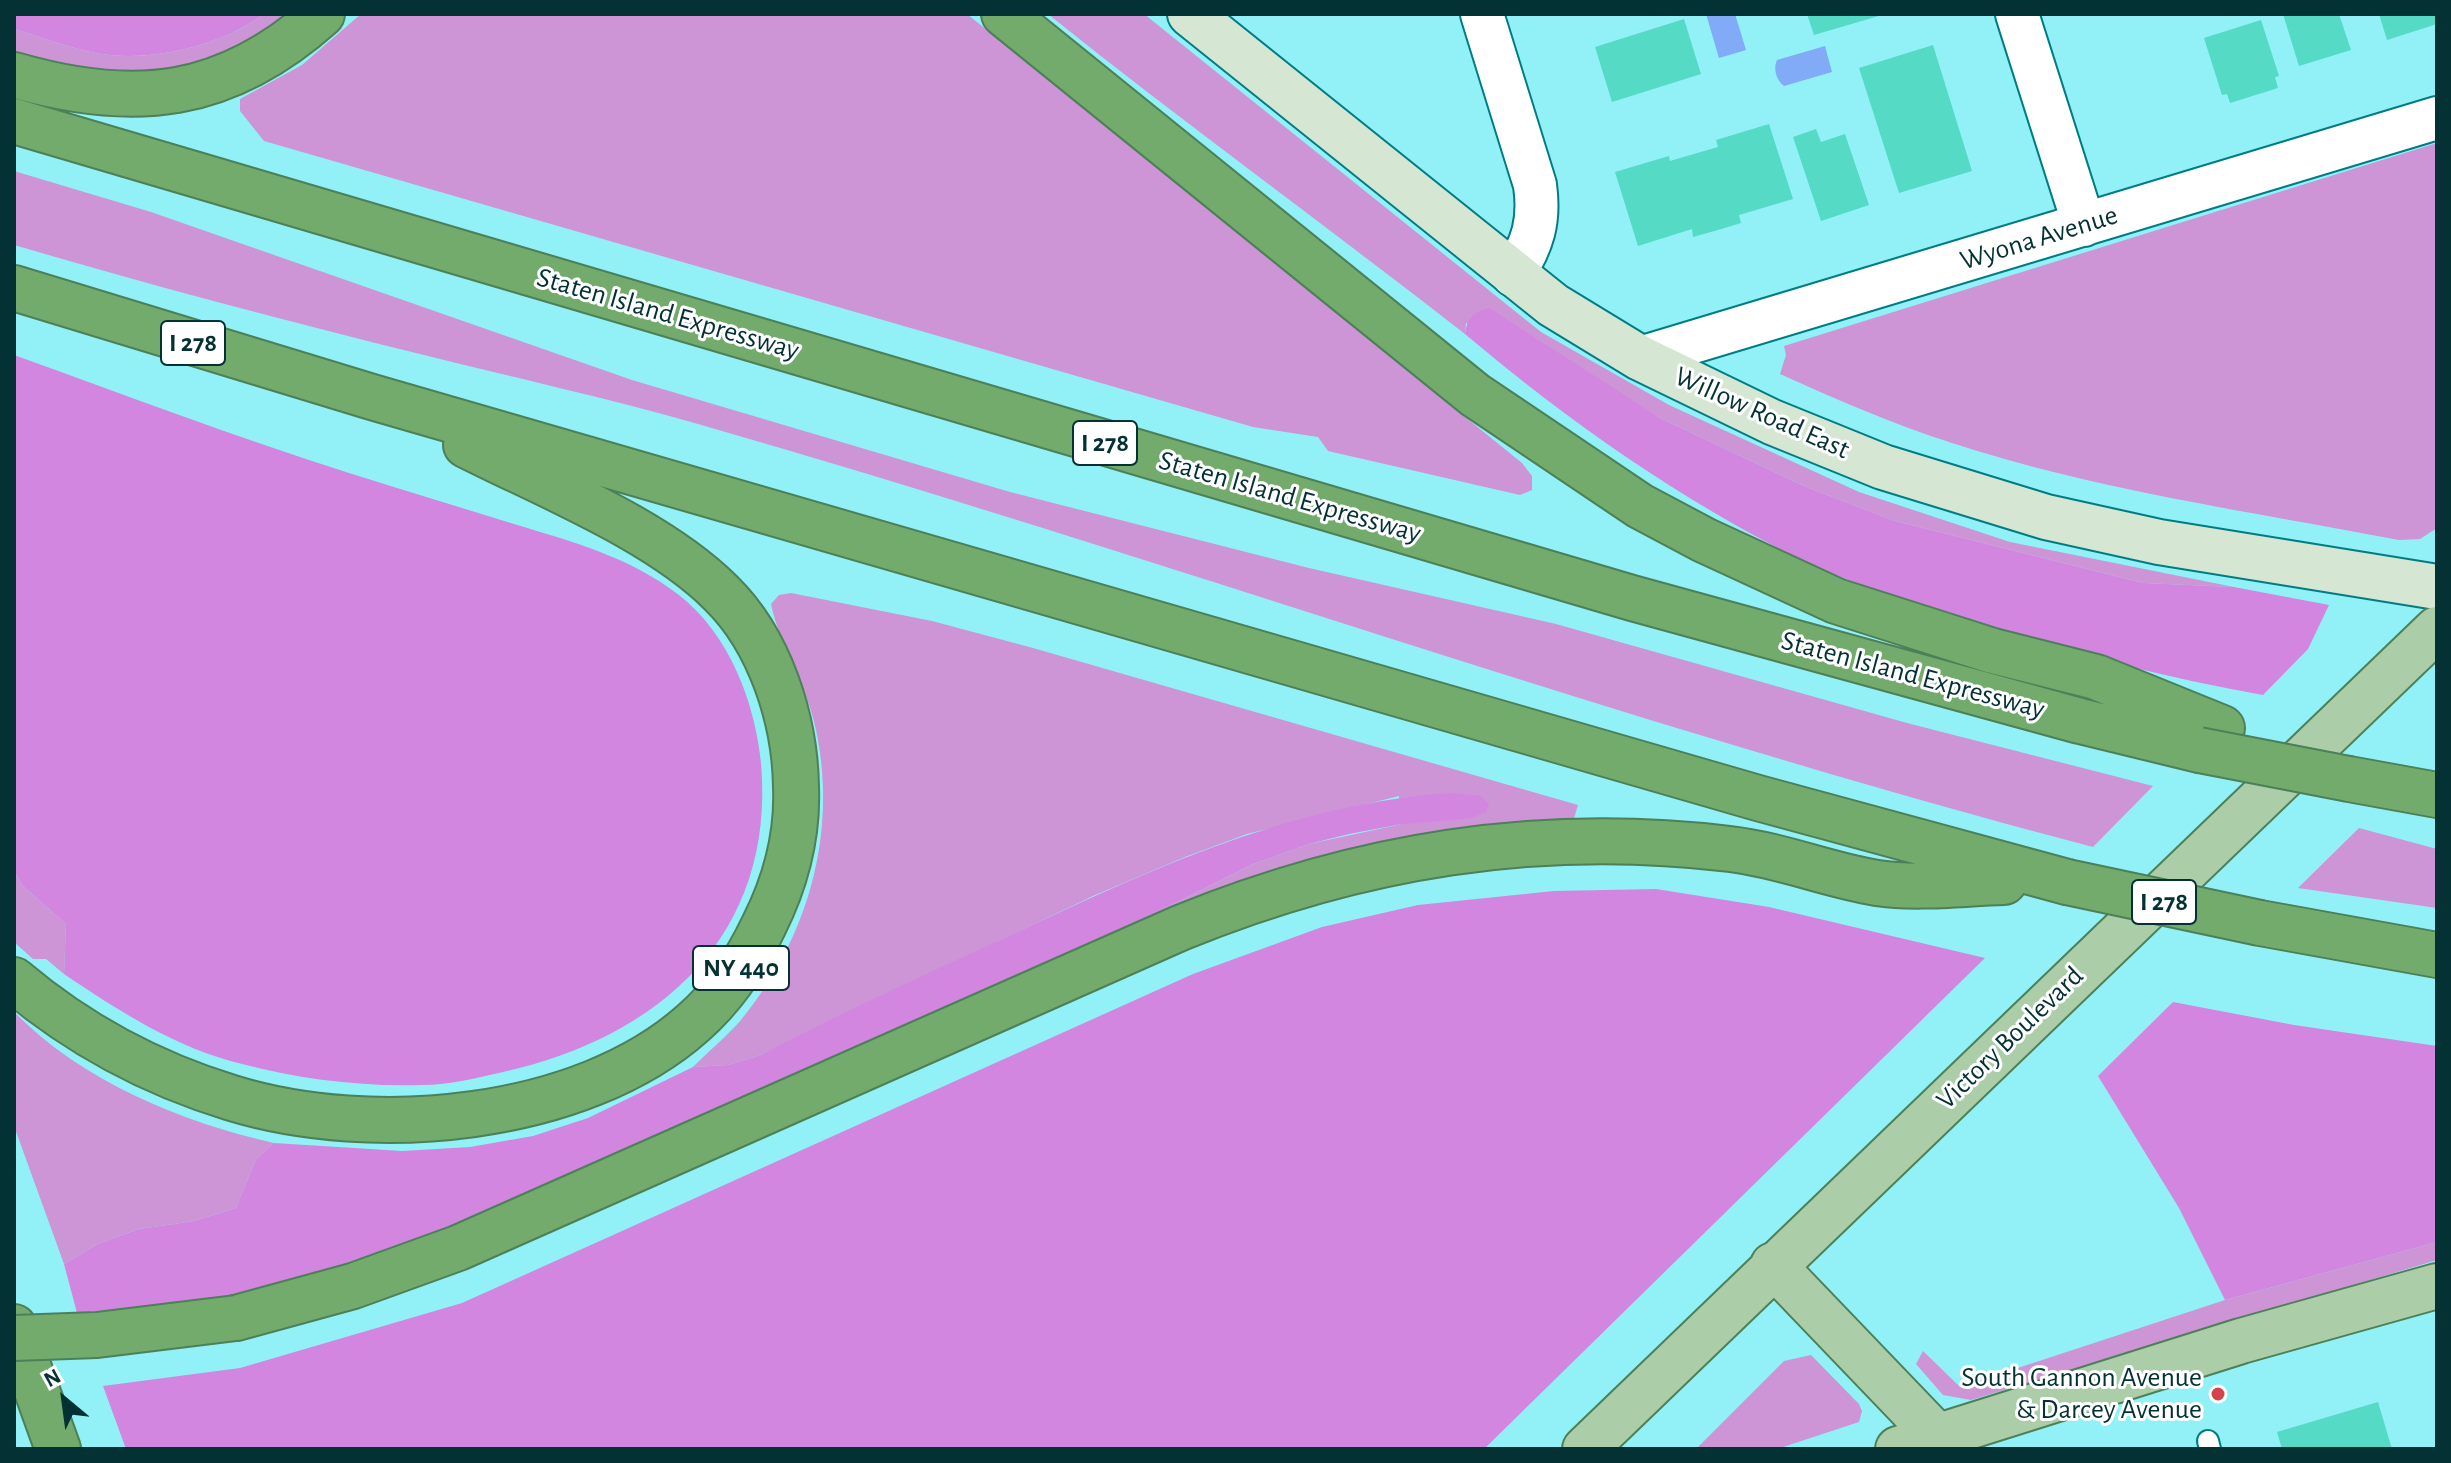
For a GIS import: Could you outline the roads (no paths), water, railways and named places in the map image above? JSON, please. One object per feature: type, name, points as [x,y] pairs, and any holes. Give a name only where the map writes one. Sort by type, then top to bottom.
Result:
[{"type":"highway","points":[[14,75],[55,87],[107,95],[180,90],[248,67],[322,14]]},
{"type":"highway","points":[[1004,14],[1475,395],[1640,506],[1704,540],[1836,601],[1993,651],[2096,677],[2211,739]]},
{"type":"highway","name":"Staten Island Expressway","points":[[14,121],[1632,598],[2080,721],[2211,739],[2349,779],[2418,791]]},
{"type":"highway","name":"I 278","points":[[14,288],[372,397],[1758,798],[2067,882],[2260,923],[2437,955]]},
{"type":"highway","name":"NY 440","points":[[14,980],[61,1019],[100,1044],[233,1098],[325,1115],[432,1118],[518,1106],[596,1082],[634,1064],[696,1021],[745,963],[776,901],[788,868],[797,804],[790,732],[779,695],[769,665],[740,614],[693,568],[632,530],[372,397]]},
{"type":"highway","points":[[14,1338],[97,1335],[236,1318],[353,1286],[458,1248],[1168,933],[1291,886],[1349,871],[1477,847],[1601,840],[1734,849],[1879,883],[2067,882]]},
{"type":"highway","points":[[14,1327],[58,1449]]},
{"type":"main road","name":"Willow Road East","points":[[1190,14],[1513,275],[1585,326],[1640,358],[1772,422],[1883,467],[1988,502],[2159,542],[2437,587]]},
{"type":"main road","name":"Victory Boulevard","points":[[1585,1449],[2437,629]]},
{"type":"main road","points":[[1773,1265],[1918,1443],[2281,1329],[2437,1286]]},
{"type":"street","points":[[1482,14],[1535,185],[1538,205],[1533,240],[1513,275]]},
{"type":"street","points":[[2017,14],[2084,225]]},
{"type":"street","name":"Wyona Avenue","points":[[1640,358],[2437,118]]},
{"type":"water","points":[[1706,14],[1735,14],[1746,50],[1719,58]]},
{"type":"water","points":[[1825,46],[1832,72],[1784,86],[1781,83],[1775,70],[1777,60]]},
{"type":"place","name":"South Gannon Avenue & Darcey Avenue","points":[[2218,1394]]}]
